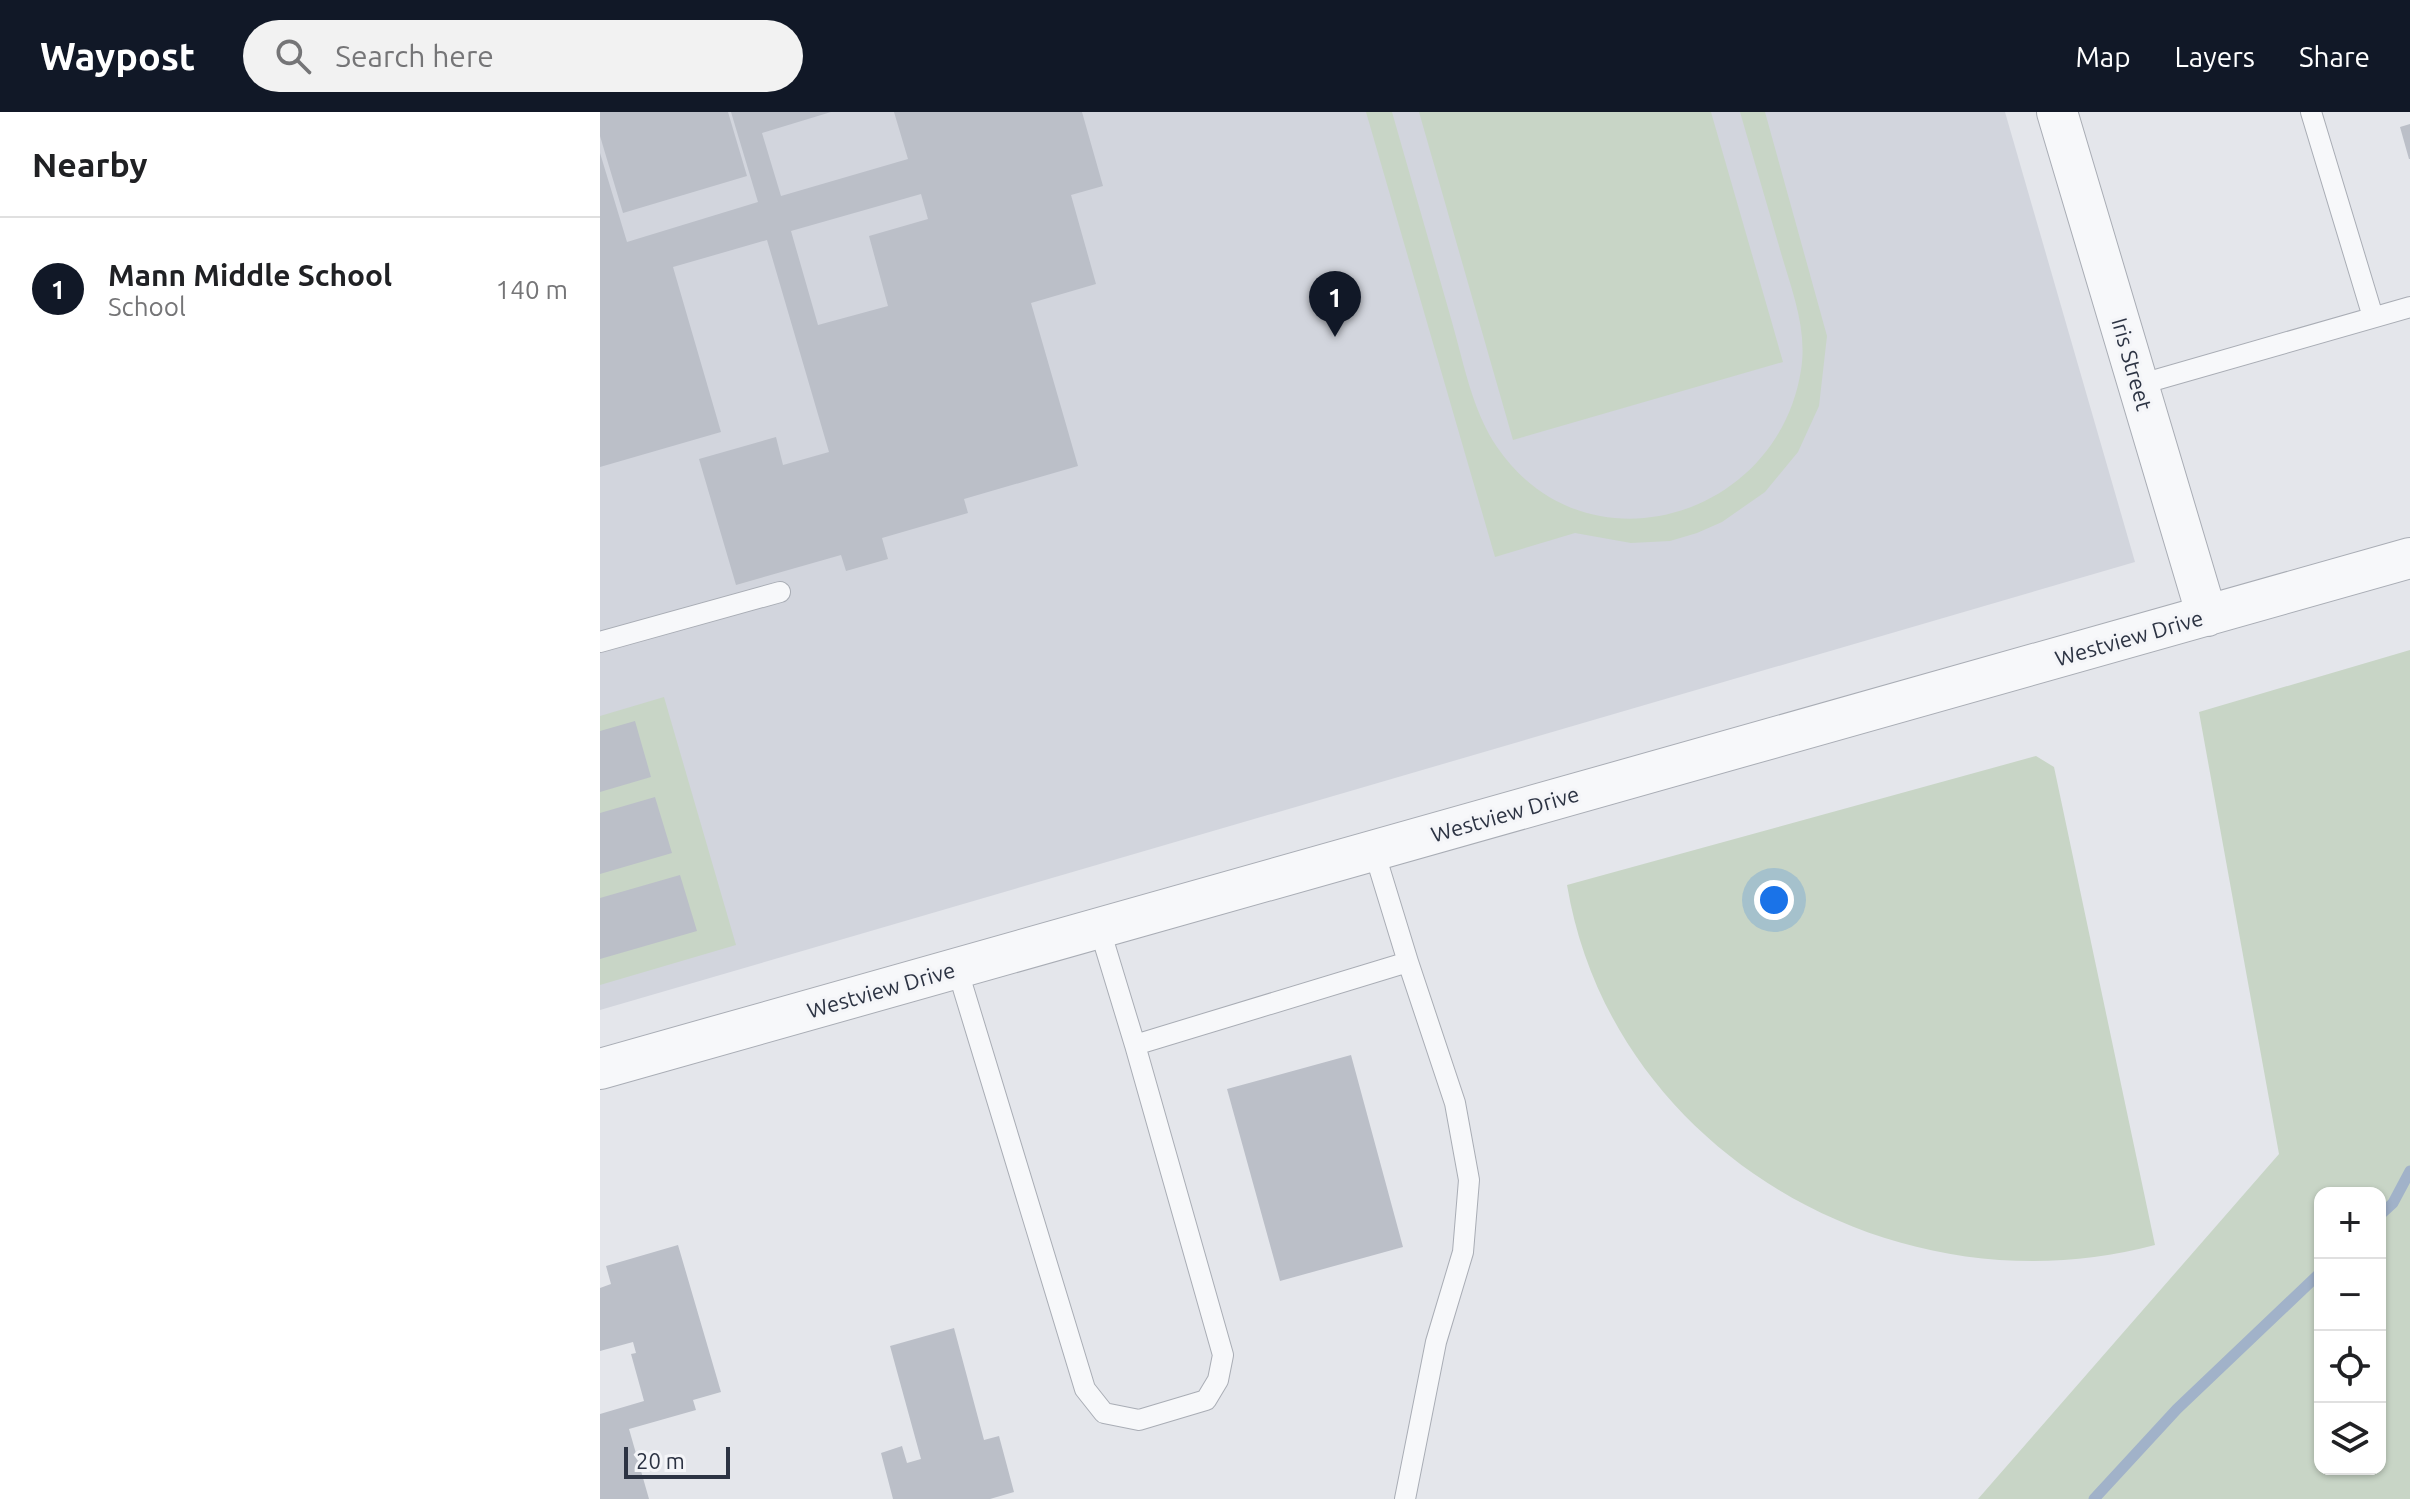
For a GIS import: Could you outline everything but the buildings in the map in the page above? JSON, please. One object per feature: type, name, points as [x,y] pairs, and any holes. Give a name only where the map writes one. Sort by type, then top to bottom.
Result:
[{"type":"street","name":"Iris Street","points":[[2057,112],[2207,616]]},
{"type":"street","name":"Westview Drive","points":[[600,1069],[2410,558]]},
{"type":"lane","points":[[2311,112],[2373,317]]},
{"type":"lane","points":[[2138,385],[2410,307]]},
{"type":"lane","points":[[600,642],[780,592]]},
{"type":"lane","points":[[1374,851],[1455,1103],[1469,1180],[1463,1252],[1436,1342],[1405,1499]]},
{"type":"lane","points":[[957,968],[1085,1389],[1104,1413],[1139,1420],[1206,1400],[1218,1380],[1223,1355],[1100,930]]},
{"type":"lane","points":[[1135,1045],[1408,962]]},
{"type":"shaded area","points":[[600,112],[2005,112],[2135,562],[600,1010]]},
{"type":"green space","points":[[1366,112],[1392,112],[1470,386],[1488,433],[1534,487],[1578,510],[1626,519],[1673,513],[1718,494],[1756,463],[1785,421],[1801,370],[1800,322],[1740,112],[1765,112],[1827,336],[1819,406],[1798,452],[1765,492],[1722,522],[1670,541],[1631,543],[1575,533],[1495,557]]},
{"type":"green space","points":[[1419,112],[1711,112],[1783,362],[1513,440]]},
{"type":"green space","points":[[2410,650],[2410,1499],[1978,1499],[2279,1154],[2199,712]]},
{"type":"green space","points":[[664,697],[736,945],[600,985],[600,716]]},
{"type":"green space","points":[[2036,756],[2054,767],[2155,1245],[2058,1260],[1961,1256],[1868,1232],[1782,1192],[1705,1135],[1642,1064],[1595,981],[1567,885]]},
{"type":"waterway","points":[[2386,1209],[2393,1203],[2410,1171]]},
{"type":"waterway","points":[[2094,1499],[2177,1409],[2314,1279]]},
{"type":"place","name":"Mann Middle School","points":[[1335,337]]}]
